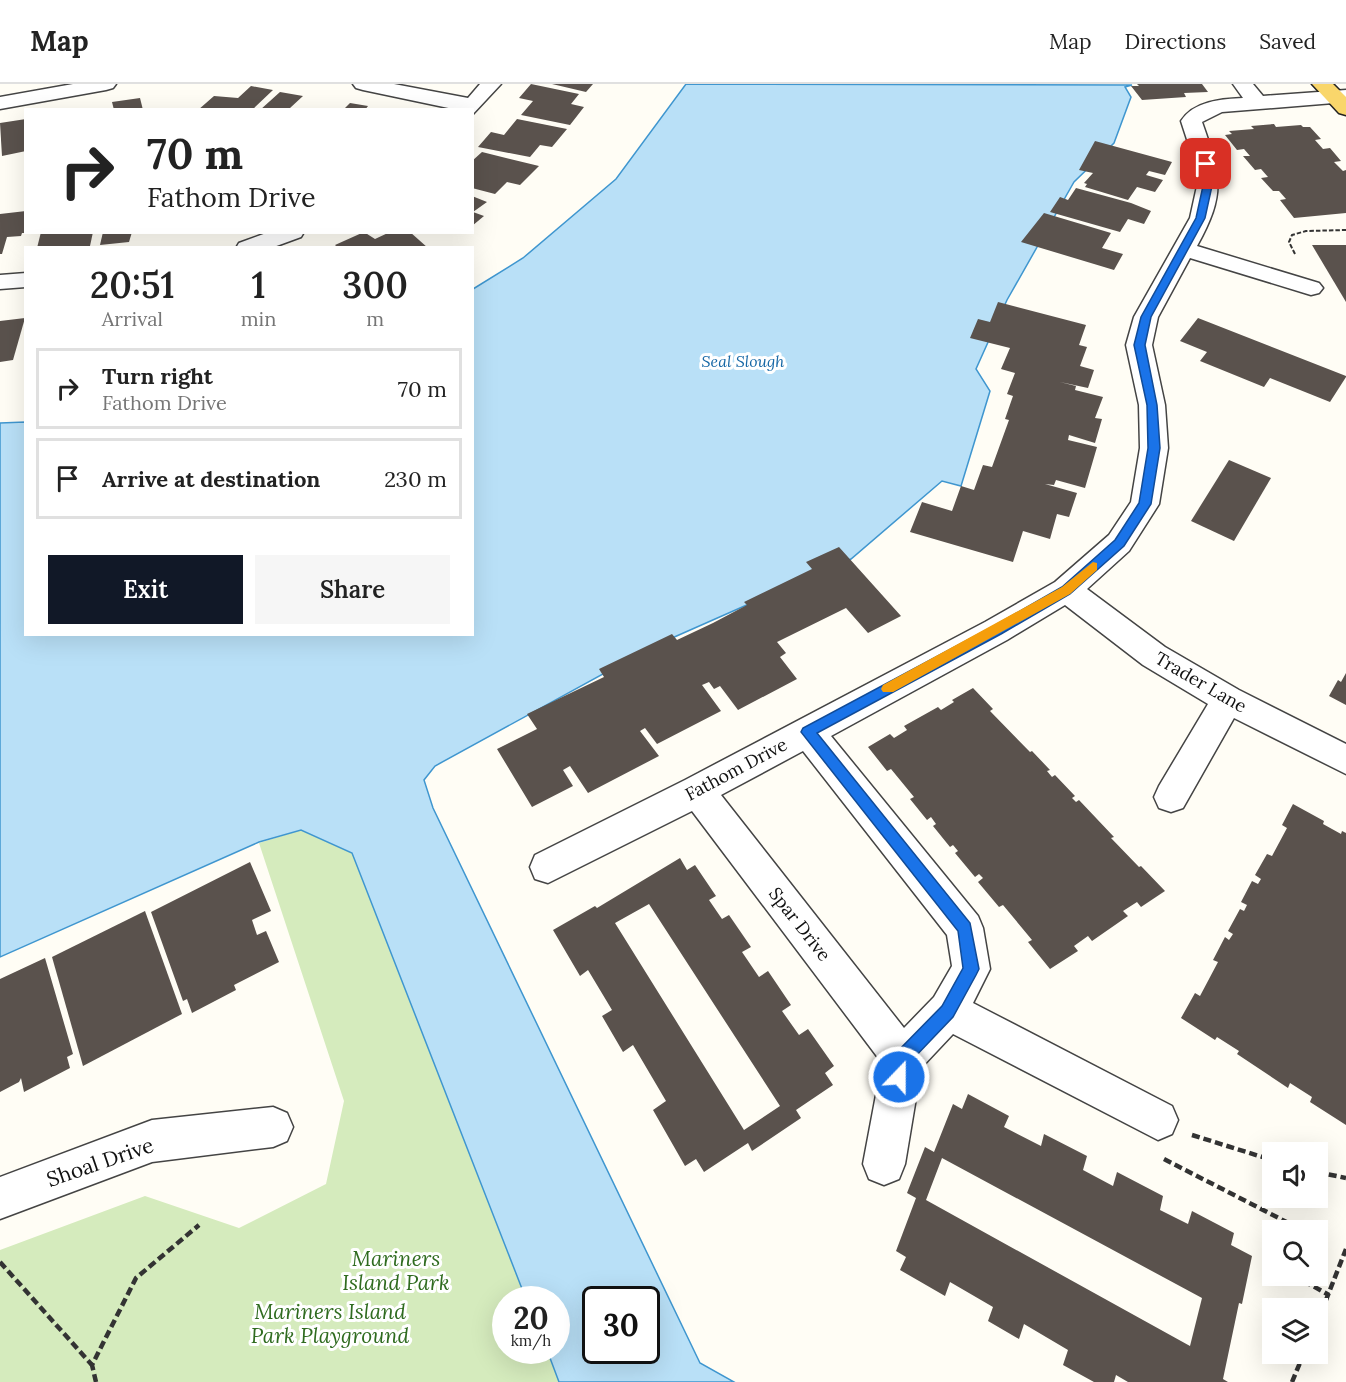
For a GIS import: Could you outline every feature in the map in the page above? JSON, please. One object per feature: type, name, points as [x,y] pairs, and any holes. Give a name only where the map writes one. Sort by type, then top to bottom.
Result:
[{"type":"street","points":[[0,103],[106,84]]},
{"type":"street","points":[[363,84],[470,107],[490,84]]},
{"type":"street","name":"Fathom Drive","points":[[548,867],[996,631],[1066,590],[1119,543],[1145,504],[1154,448],[1152,405],[1139,345],[1146,317],[1201,218],[1208,186],[1206,164],[1191,121],[1199,112],[1222,106],[1251,94],[1337,96]]},
{"type":"street","points":[[253,246],[287,234]]},
{"type":"street","points":[[1184,249],[1311,288]]},
{"type":"street","points":[[0,282],[24,280]]},
{"type":"street","name":"Trader Lane","points":[[1066,590],[1154,656],[1228,699],[1346,760]]},
{"type":"street","points":[[1171,797],[1228,699]]},
{"type":"street","points":[[808,732],[965,928],[971,969],[948,1011],[903,1058],[884,1164]]},
{"type":"street","name":"Spar Drive","points":[[697,790],[903,1058]]},
{"type":"street","points":[[948,1011],[1158,1120]]},
{"type":"street","name":"Shoal Drive","points":[[0,1198],[152,1141],[273,1127]]},
{"type":"path","points":[[1295,258],[1289,242],[1292,235],[1306,231],[1346,230]]},
{"type":"path","points":[[1158,1120],[1182,1132],[1262,1157]]},
{"type":"path","points":[[1328,1174],[1346,1178]]},
{"type":"path","points":[[92,1365],[136,1278],[199,1225]]},
{"type":"path","points":[[1328,1298],[1346,1249]]},
{"type":"path","points":[[0,1262],[92,1365],[96,1382]]},
{"type":"path","points":[[1313,1286],[1329,1295]]},
{"type":"path","points":[[1292,1382],[1299,1364]]},
{"type":"green space","name":"Mariners Island Park","points":[[301,830],[352,853],[521,1286],[492,1286],[492,1364],[552,1364],[559,1382],[0,1382],[0,1250],[145,1196],[239,1228],[326,1184],[344,1101],[259,843]]},
{"type":"water","name":"Seal Slough","points":[[686,84],[1132,85],[1125,87],[1131,97],[1114,143],[1074,182],[1007,300],[976,369],[990,391],[961,486],[942,481],[851,559],[654,646],[435,766],[424,780],[433,808],[700,1363],[734,1382],[559,1382],[552,1364],[570,1364],[570,1286],[521,1286],[352,853],[301,830],[259,842],[0,957],[0,423],[24,422],[24,636],[474,636],[474,288],[523,258],[616,179]]},
{"type":"building","points":[[531,84],[579,94],[571,104],[584,107],[570,125],[521,115],[533,101],[519,98]]},
{"type":"building","points":[[552,84],[593,84],[586,92]]},
{"type":"building","points":[[1137,84],[1202,84],[1208,92],[1184,93],[1186,97],[1142,100],[1131,86],[1139,86]]},
{"type":"building","points":[[251,86],[273,90],[254,108],[200,108],[214,96],[238,98]]},
{"type":"building","points":[[280,92],[303,96],[290,108],[262,108]]},
{"type":"building","points":[[140,98],[142,108],[114,108],[112,102]]},
{"type":"building","points":[[350,103],[368,106],[366,108],[345,108]]},
{"type":"building","points":[[24,119],[24,151],[2,156],[0,123]]},
{"type":"building","points":[[517,119],[567,129],[552,147],[540,145],[530,157],[478,147],[491,132],[504,135]]},
{"type":"building","points":[[1274,124],[1276,127],[1301,125],[1310,127],[1321,139],[1315,140],[1323,149],[1330,148],[1341,161],[1334,162],[1343,171],[1346,170],[1346,213],[1294,218],[1280,200],[1286,199],[1279,191],[1273,191],[1261,178],[1268,177],[1261,169],[1255,170],[1243,156],[1250,156],[1244,149],[1237,150],[1225,135],[1232,134],[1229,131],[1254,129],[1251,126]]},
{"type":"building","points":[[1095,141],[1172,162],[1165,175],[1149,171],[1146,175],[1163,180],[1155,192],[1137,187],[1128,200],[1085,187],[1087,184],[1084,183],[1093,173],[1079,170]]},
{"type":"building","points":[[482,152],[539,166],[520,185],[507,182],[495,194],[474,189],[474,159]]},
{"type":"building","points":[[1076,188],[1151,211],[1144,224],[1128,219],[1120,232],[1050,212],[1060,197],[1068,200]]},
{"type":"building","points":[[474,197],[487,202],[474,211]]},
{"type":"building","points":[[24,211],[24,233],[21,236],[7,237],[2,254],[0,254],[0,214]]},
{"type":"building","points":[[474,212],[484,216],[474,224]]},
{"type":"building","points":[[1044,213],[1111,233],[1102,248],[1123,254],[1114,270],[1021,242]]},
{"type":"building","points":[[40,234],[93,234],[90,246],[38,246]]},
{"type":"building","points":[[103,234],[131,234],[129,242],[100,245]]},
{"type":"building","points":[[360,234],[367,234],[375,239],[386,234],[412,234],[426,246],[336,246]]},
{"type":"building","points":[[1312,245],[1346,245],[1346,302]]},
{"type":"building","points":[[998,302],[1086,325],[1079,345],[1087,347],[1080,366],[1094,370],[1088,388],[1060,382],[1076,386],[1075,390],[1103,397],[1095,418],[1102,419],[1095,443],[1069,435],[1068,440],[1097,447],[1085,488],[1056,480],[1054,485],[1045,484],[1077,493],[1069,517],[1057,514],[1050,539],[1023,531],[1013,562],[910,532],[922,502],[952,511],[961,486],[974,490],[983,465],[992,467],[1009,420],[1005,419],[1013,396],[1007,394],[1015,373],[1001,369],[1010,348],[970,338],[978,319],[990,322]]},
{"type":"building","points":[[24,318],[13,360],[0,362],[0,321]]},
{"type":"building","points":[[1198,318],[1346,377],[1330,402],[1270,378],[1264,387],[1200,361],[1207,352],[1180,341]]},
{"type":"building","points":[[1229,460],[1271,478],[1234,541],[1191,521]]},
{"type":"building","points":[[839,547],[901,616],[868,633],[846,608],[777,642],[786,653],[780,657],[797,679],[738,710],[720,686],[714,689],[709,682],[702,685],[721,711],[657,744],[645,728],[640,731],[659,756],[588,793],[570,766],[563,770],[573,786],[532,807],[497,749],[537,729],[527,714],[604,677],[599,669],[672,634],[677,640],[747,605],[744,602],[812,569],[806,562]]},
{"type":"building","points":[[1346,673],[1346,705],[1329,696],[1338,680],[1341,682]]},
{"type":"building","points":[[973,688],[993,709],[990,711],[1050,770],[1047,771],[1052,777],[1055,775],[1075,796],[1072,798],[1076,802],[1079,800],[1114,837],[1111,838],[1165,891],[1141,907],[1137,902],[1123,911],[1128,916],[1092,941],[1088,936],[1074,946],[1078,951],[1050,969],[1028,942],[1032,940],[1003,905],[999,907],[978,882],[983,878],[979,874],[975,877],[955,853],[958,851],[953,845],[950,847],[933,826],[936,824],[931,817],[927,820],[910,799],[914,797],[891,769],[887,771],[868,747],[890,734],[894,738],[907,730],[904,726],[938,707],[941,710],[954,702],[952,700]]},
{"type":"building","points":[[1293,804],[1324,821],[1323,824],[1341,834],[1342,831],[1346,833],[1346,1125],[1310,1102],[1312,1097],[1290,1083],[1288,1088],[1237,1054],[1239,1051],[1217,1037],[1215,1040],[1181,1018],[1195,993],[1200,996],[1218,962],[1213,960],[1225,937],[1229,940],[1233,934],[1228,931],[1240,909],[1244,911],[1247,905],[1241,902],[1252,881],[1258,884],[1261,879],[1255,875],[1267,854],[1272,856],[1287,828],[1282,825]]},
{"type":"building","points":[[680,858],[687,870],[695,865],[716,896],[709,900],[722,919],[729,915],[751,947],[742,952],[759,977],[768,971],[791,1005],[782,1011],[799,1035],[808,1029],[834,1066],[825,1073],[833,1085],[796,1110],[801,1118],[752,1151],[748,1143],[704,1172],[696,1159],[685,1166],[653,1110],[666,1101],[633,1045],[623,1052],[602,1016],[612,1010],[588,970],[580,976],[553,930],[595,906],[597,908]],"holes":[[[649,904],[780,1106],[744,1130],[615,923]]]},
{"type":"building","points":[[250,862],[271,911],[252,920],[257,935],[266,931],[279,962],[234,985],[236,990],[192,1013],[187,999],[183,1001],[151,912]]},
{"type":"building","points":[[145,911],[182,1014],[83,1066],[52,957]]},
{"type":"building","points":[[45,958],[73,1054],[67,1057],[70,1068],[24,1092],[21,1078],[19,1082],[0,1092],[0,979]]},
{"type":"building","points":[[968,1094],[1009,1116],[1004,1127],[1041,1146],[1044,1134],[1087,1156],[1083,1170],[1113,1186],[1117,1172],[1163,1196],[1160,1210],[1188,1224],[1192,1211],[1234,1233],[1231,1245],[1252,1256],[1242,1304],[1239,1303],[1223,1379],[1228,1382],[1128,1382],[1116,1375],[1114,1382],[1094,1382],[1063,1365],[1068,1350],[1024,1324],[1019,1339],[988,1321],[993,1307],[950,1282],[945,1296],[900,1270],[906,1257],[896,1251],[916,1198],[907,1193],[925,1147],[934,1152],[953,1104],[962,1109]],"holes":[[[942,1158],[1202,1298],[1190,1346],[926,1200]]]},
{"type":"slow traffic","points":[[888,689],[996,631],[1066,590],[1093,567]]},
{"type":"route","points":[[899,1077],[903,1058],[948,1011],[971,969],[965,928],[808,732],[996,631],[1066,590],[1119,543],[1145,504],[1154,448],[1152,405],[1139,345],[1146,317],[1201,218],[1208,186],[1206,164]]},
{"type":"park label","name":"Mariners Island Park Playground","points":[[330,1323]]}]
